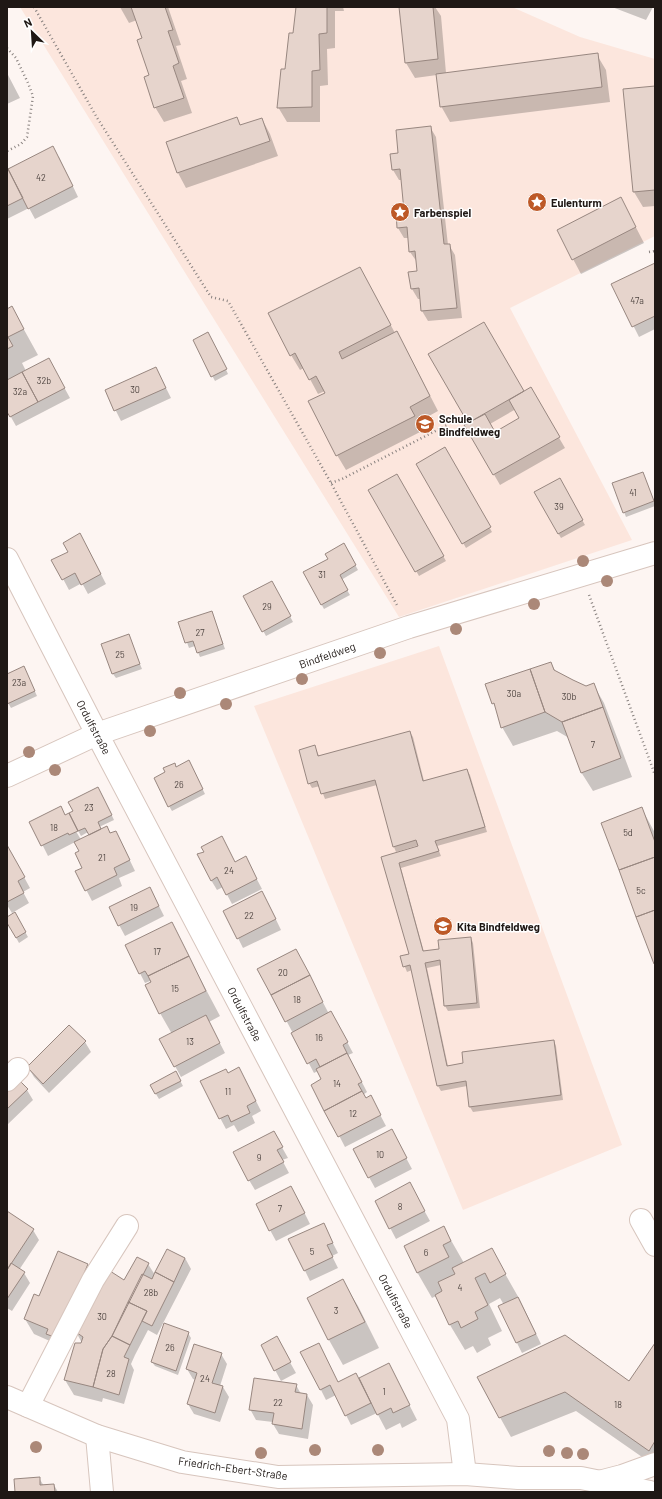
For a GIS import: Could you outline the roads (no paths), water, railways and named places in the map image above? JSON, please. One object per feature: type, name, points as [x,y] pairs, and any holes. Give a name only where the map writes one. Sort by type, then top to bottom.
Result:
[{"type":"street","name":"Bindfeldweg","points":[[7,776],[97,734],[409,627],[655,553]]},
{"type":"street","name":"Ordulfstraße","points":[[7,559],[97,734],[458,1419],[465,1474]]},
{"type":"street","points":[[641,1220],[655,1245]]},
{"type":"street","points":[[28,1406],[93,1280],[127,1226]]},
{"type":"street","name":"Friedrich-Ebert-Straße","points":[[7,1397],[97,1436],[182,1462],[278,1477],[465,1474],[518,1478],[581,1478],[650,1492]]},
{"type":"street","points":[[97,1436],[102,1492]]},
{"type":"street","points":[[599,1482],[622,1476],[655,1464]]},
{"type":"street","name":"Friedrich-Ebert-Straße","points":[[518,1478],[548,1492]]},
{"type":"place","name":"Eulenturm","points":[[537,202]]},
{"type":"place","name":"Farbenspiel","points":[[400,212]]},
{"type":"place","name":"Schule Bindfeldweg","points":[[425,424]]},
{"type":"place","name":"Kita Bindfeldweg","points":[[443,926]]}]
